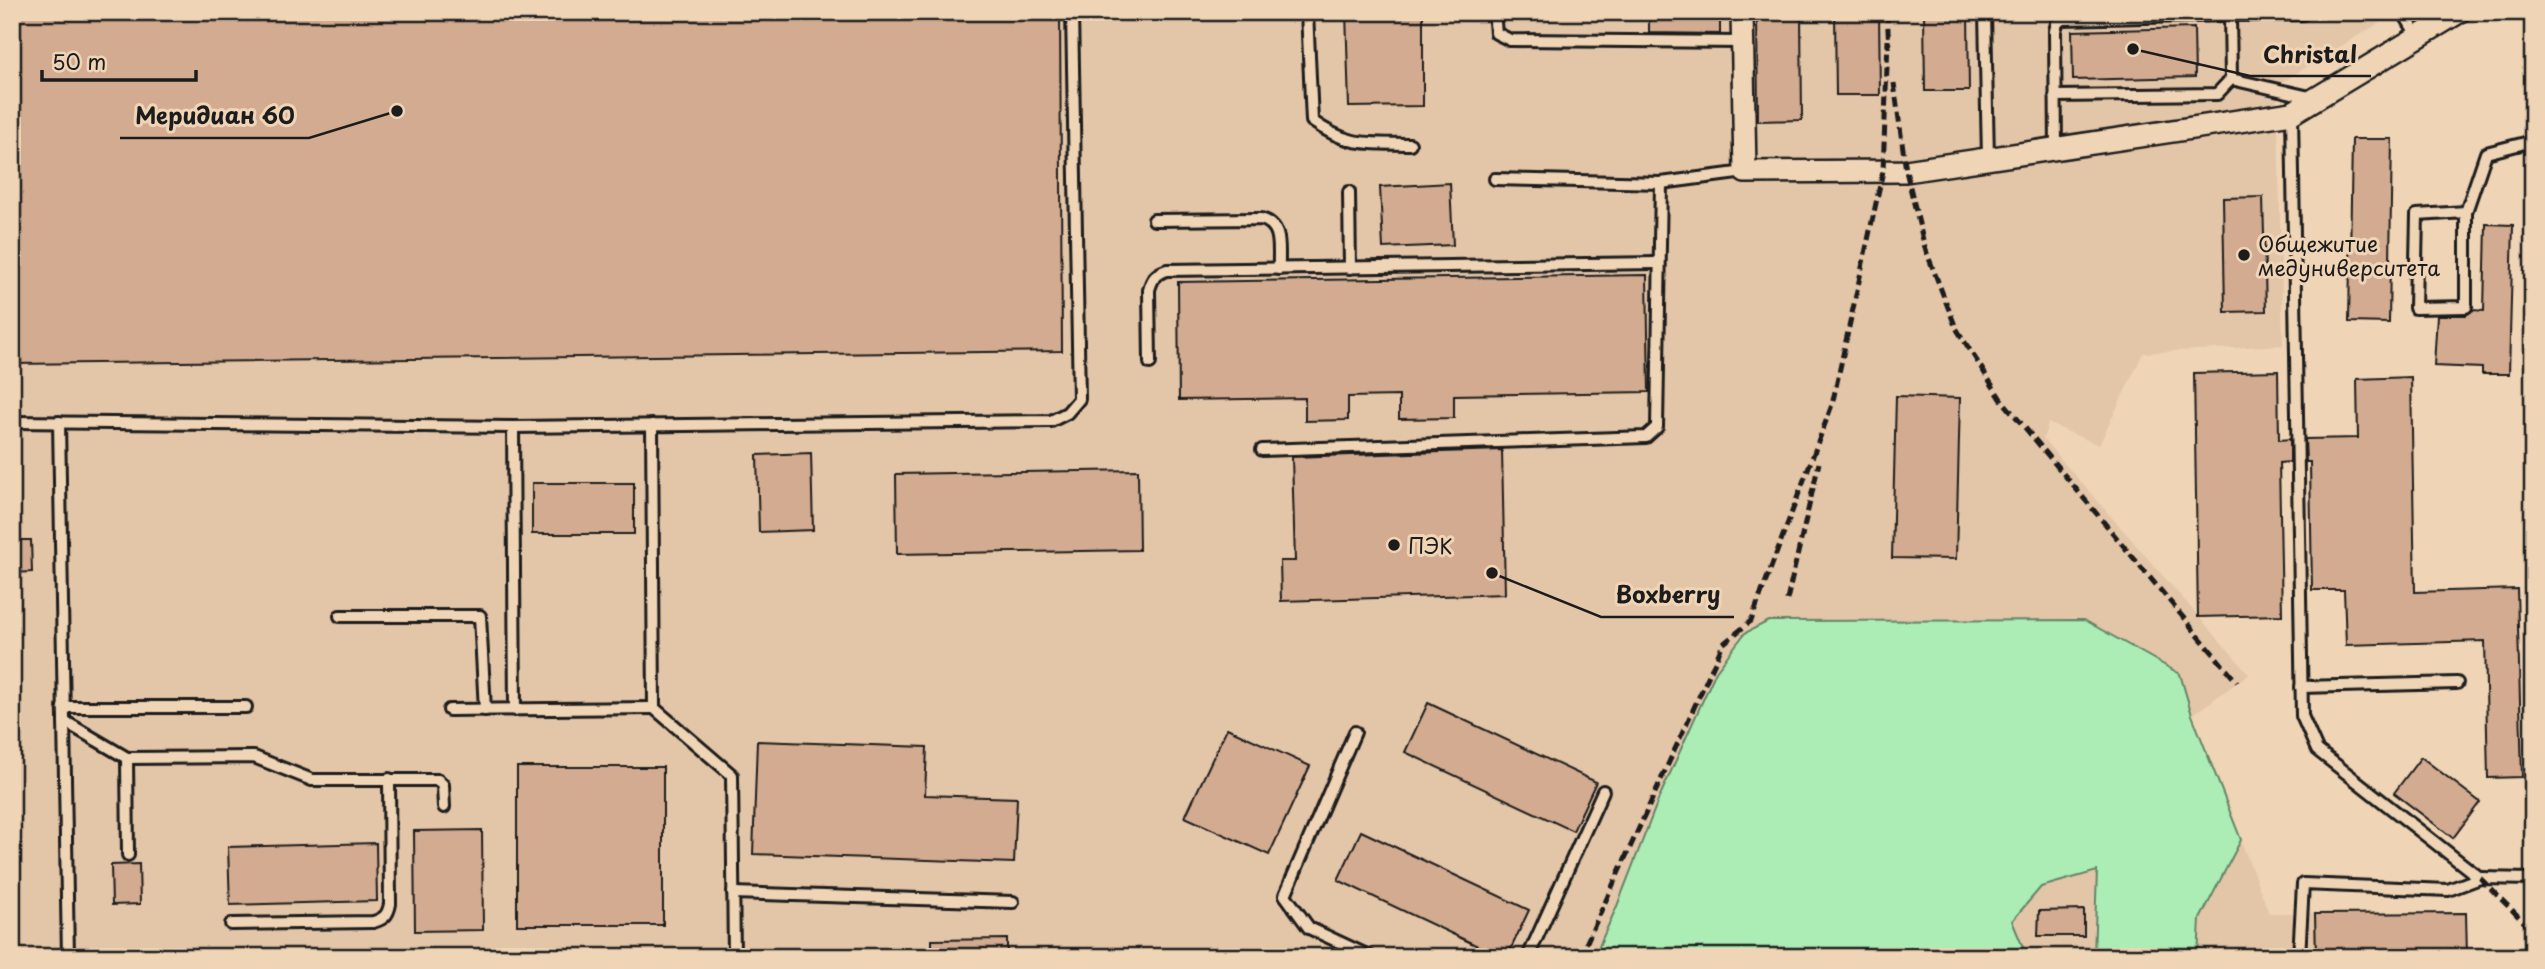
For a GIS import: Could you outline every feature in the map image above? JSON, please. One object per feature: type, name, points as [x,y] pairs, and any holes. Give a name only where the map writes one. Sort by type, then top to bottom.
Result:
[{"type":"street","points":[[1742,12],[1745,172],[1906,171],[2292,113],[2459,12]]},
{"type":"lane","points":[[12,422],[513,427],[1051,421],[1066,413],[1079,399],[1072,12]]},
{"type":"lane","points":[[1307,12],[1312,121],[1329,133],[1356,143],[1410,144]]},
{"type":"lane","points":[[1494,12],[1496,33],[1510,40],[1742,42]]},
{"type":"lane","points":[[1985,12],[1988,159]]},
{"type":"lane","points":[[2403,12],[2418,37]]},
{"type":"lane","points":[[2056,149],[2055,31],[2057,23],[2062,19],[2303,14]]},
{"type":"lane","points":[[2056,96],[2217,94],[2231,79],[2230,15]]},
{"type":"lane","points":[[2231,79],[2316,99]]},
{"type":"lane","points":[[2292,113],[2302,716],[2317,750],[2480,878]]},
{"type":"lane","points":[[2466,212],[2417,215],[2415,308],[2466,307],[2466,212],[2486,153],[2533,141]]},
{"type":"lane","points":[[1495,179],[1661,183],[1745,172]]},
{"type":"lane","points":[[1262,450],[1646,437],[1657,428],[1661,183]]},
{"type":"lane","points":[[1349,192],[1350,268]]},
{"type":"lane","points":[[1154,220],[1270,221],[1275,225],[1278,234],[1279,269]]},
{"type":"lane","points":[[1150,363],[1149,290],[1152,279],[1167,270],[1658,263]]},
{"type":"lane","points":[[58,422],[68,957]]},
{"type":"lane","points":[[652,425],[654,708]]},
{"type":"lane","points":[[513,427],[515,710]]},
{"type":"lane","points":[[340,616],[480,616],[485,710]]},
{"type":"lane","points":[[2301,687],[2457,683]]},
{"type":"lane","points":[[63,707],[246,707]]},
{"type":"lane","points":[[449,710],[654,708],[732,775],[734,957]]},
{"type":"lane","points":[[64,722],[127,758],[254,757],[312,780],[438,780],[443,785],[444,807]]},
{"type":"lane","points":[[1354,732],[1284,895],[1309,928],[1371,957]]},
{"type":"lane","points":[[127,758],[128,855]]},
{"type":"lane","points":[[231,923],[382,920],[388,913],[390,904],[389,779]]},
{"type":"lane","points":[[1528,957],[1603,791]]},
{"type":"lane","points":[[2298,957],[2303,884],[2448,890],[2480,878],[2533,879]]},
{"type":"lane","points":[[733,893],[1013,902]]},
{"type":"shaded area","points":[[12,12],[2397,12],[2277,85],[2283,345],[2143,353],[2099,445],[2048,423],[2043,439],[2249,674],[2192,715],[2269,913],[2466,913],[2467,957],[12,957]]},
{"type":"green space","points":[[2084,620],[2180,674],[2192,715],[2241,840],[2200,919],[2198,957],[2094,957],[2097,871],[2041,887],[2012,921],[2027,957],[1594,957],[1659,798],[1716,671],[1745,633],[1769,621]]},
{"type":"building","points":[[12,12],[1060,12],[1062,351],[12,364]]},
{"type":"building","points":[[1346,12],[1423,12],[1423,106],[1349,107]]},
{"type":"building","points":[[1649,12],[1720,12],[1720,34],[1649,33]]},
{"type":"building","points":[[1757,12],[1801,12],[1802,120],[1758,121]]},
{"type":"building","points":[[1835,12],[1879,12],[1880,95],[1836,95]]},
{"type":"building","points":[[1924,12],[1968,12],[1969,91],[1925,91]]},
{"type":"building","points":[[2194,28],[2195,77],[2073,80],[2072,31]]},
{"type":"building","points":[[2352,139],[2392,139],[2389,323],[2349,322]]},
{"type":"building","points":[[1450,183],[1453,245],[1383,248],[1380,187]]},
{"type":"building","name":"Общежитие медуниверситета","points":[[2263,197],[2266,311],[2225,312],[2223,198]]},
{"type":"building","points":[[2486,224],[2513,225],[2509,374],[2482,374],[2482,368],[2434,366],[2437,315],[2466,315],[2473,310],[2484,311]]},
{"type":"building","points":[[1647,275],[1649,392],[1454,395],[1454,418],[1399,419],[1399,396],[1348,397],[1348,420],[1305,421],[1305,398],[1179,400],[1178,282]]},
{"type":"building","points":[[2278,371],[2279,440],[2290,439],[2290,462],[2279,463],[2282,615],[2198,617],[2194,373]]},
{"type":"building","points":[[2411,377],[2415,592],[2517,589],[2522,777],[2488,778],[2485,641],[2346,645],[2344,590],[2312,590],[2310,462],[2306,462],[2305,439],[2358,438],[2357,379]]},
{"type":"building","points":[[1896,396],[1960,398],[1956,559],[1892,558]]},
{"type":"building","points":[[1502,450],[1505,594],[1281,601],[1280,561],[1295,561],[1292,457]]},
{"type":"building","points":[[811,453],[813,530],[759,532],[757,455]]},
{"type":"building","points":[[1138,470],[1139,550],[897,554],[896,474]]},
{"type":"building","points":[[532,483],[634,483],[634,534],[532,534]]},
{"type":"building","points":[[12,540],[31,540],[32,572],[12,573]]},
{"type":"building","points":[[1428,703],[1596,782],[1573,831],[1405,752]]},
{"type":"building","points":[[1227,728],[1310,766],[1269,855],[1185,817]]},
{"type":"building","points":[[757,741],[927,747],[925,795],[1017,798],[1014,863],[753,854]]},
{"type":"building","points":[[2421,757],[2480,802],[2453,838],[2394,793]]},
{"type":"building","points":[[517,767],[663,767],[663,925],[517,925]]},
{"type":"building","points":[[482,830],[483,930],[415,931],[414,831]]},
{"type":"building","points":[[1361,831],[1529,910],[1507,957],[1501,957],[1338,880]]},
{"type":"building","points":[[376,843],[377,901],[230,905],[228,847]]},
{"type":"building","points":[[139,864],[140,904],[112,905],[111,865]]},
{"type":"building","points":[[2084,910],[2084,936],[2038,936],[2039,911]]},
{"type":"building","points":[[2466,913],[2467,957],[2316,957],[2315,914]]},
{"type":"building","points":[[1007,939],[1007,957],[932,957],[932,940]]},
{"type":"railway","points":[[1887,12],[1889,48]]},
{"type":"railway","points":[[1580,957],[1723,644],[1751,621],[1832,405],[1883,171],[1888,40]]},
{"type":"railway","points":[[1894,83],[1906,171],[1925,248],[1956,328],[2001,399],[2237,682]]},
{"type":"railway","points":[[1787,600],[1819,463]]},
{"type":"railway","points":[[2480,878],[2533,931]]},
{"type":"place","name":"Christal","points":[[2133,49]]},
{"type":"place","name":"Меридиан 60","points":[[397,111]]},
{"type":"place","name":"Общежитие медуниверситета","points":[[2244,255]]},
{"type":"place","name":"ПЭК","points":[[1394,545]]},
{"type":"place","name":"Boxberry","points":[[1492,573]]}]
